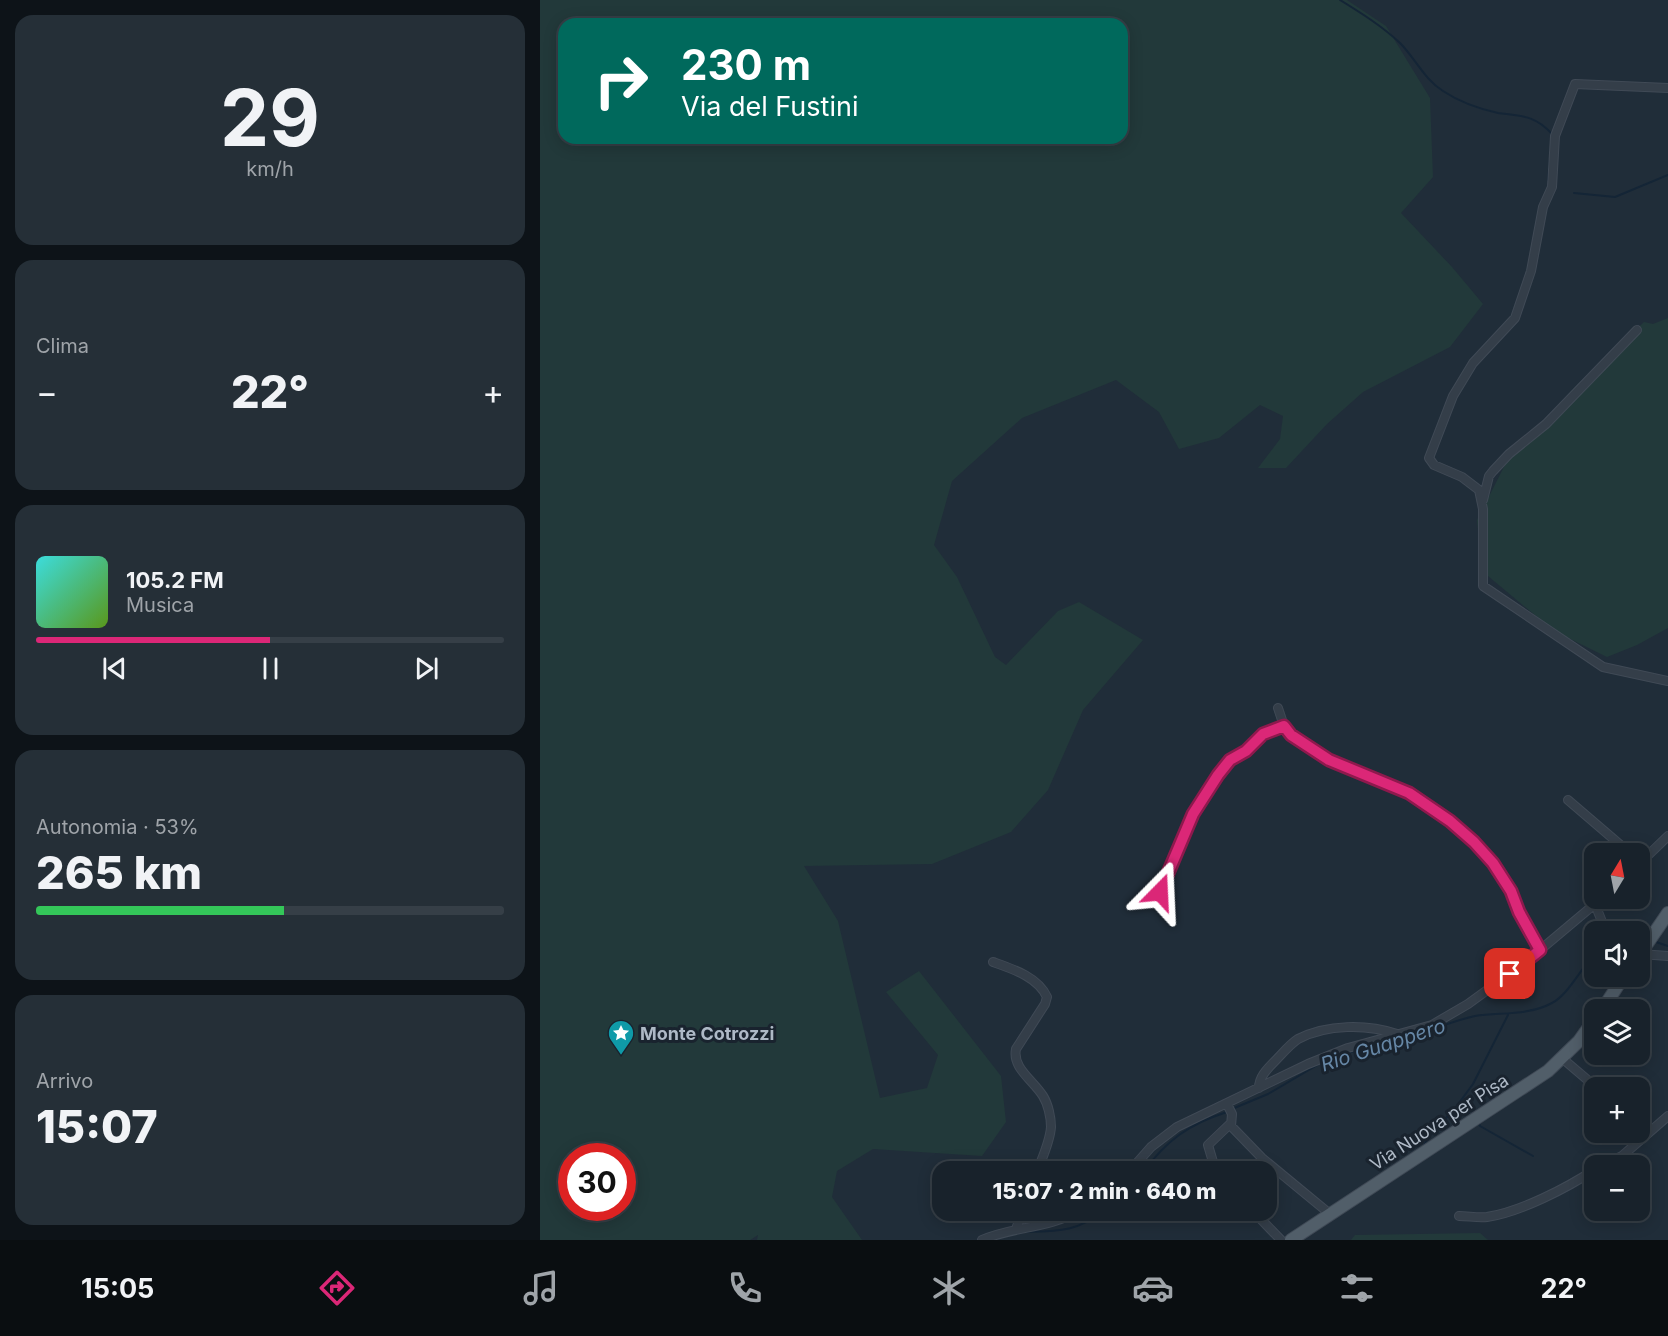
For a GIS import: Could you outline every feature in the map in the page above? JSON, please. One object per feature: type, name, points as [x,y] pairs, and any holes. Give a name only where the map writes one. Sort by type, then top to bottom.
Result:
[{"type":"main road","points":[[1650,938],[1668,913]]},
{"type":"main road","name":"Via Nuova per Pisa","points":[[1291,1240],[1516,1093],[1563,1059],[1584,1033]]},
{"type":"street","points":[[1668,88],[1575,84],[1555,136],[1552,187],[1543,207],[1531,271],[1515,318],[1473,363],[1454,396],[1429,458],[1434,465],[1462,477],[1479,490],[1482,502],[1483,586],[1603,667],[1668,681]]},
{"type":"street","points":[[1482,502],[1489,476],[1493,471],[1509,454],[1546,424],[1637,330]]},
{"type":"street","points":[[1278,708],[1284,726],[1291,735],[1329,760],[1409,793],[1450,821],[1474,842],[1493,863],[1511,891],[1519,912],[1540,950]]},
{"type":"street","points":[[1153,899],[1160,892],[1193,814],[1218,775],[1230,760],[1246,751],[1263,734],[1284,726]]},
{"type":"street","points":[[1568,800],[1618,843]]},
{"type":"street","points":[[1650,853],[1668,836]]},
{"type":"street","points":[[1139,1161],[1151,1147],[1177,1127],[1229,1108],[1259,1088],[1308,1064],[1348,1048],[1432,1025],[1468,1004],[1540,950],[1589,909]]},
{"type":"street","points":[[1650,953],[1668,956]]},
{"type":"street","points":[[993,962],[1015,970],[1042,986],[1047,997],[1045,1004],[1016,1049],[1014,1057],[1018,1066],[1043,1096],[1049,1111],[1051,1127],[1040,1161]]},
{"type":"street","points":[[1259,1088],[1261,1078],[1272,1064],[1297,1040],[1320,1031],[1330,1028],[1371,1028],[1398,1035]]},
{"type":"street","points":[[1563,1059],[1584,1077]]},
{"type":"street","points":[[1229,1108],[1230,1124],[1262,1158],[1330,1214]]},
{"type":"street","points":[[1650,1130],[1668,1116]]},
{"type":"street","points":[[1213,1161],[1209,1145],[1230,1124]]},
{"type":"street","points":[[1623,1155],[1636,1143]]},
{"type":"street","points":[[1459,1216],[1487,1217],[1519,1207],[1574,1184],[1584,1177]]},
{"type":"street","points":[[1016,1229],[1019,1221]]},
{"type":"street","points":[[982,1240],[1016,1229],[1056,1221]]},
{"type":"street","points":[[1263,1221],[1281,1240]]},
{"type":"green space","points":[[540,0],[1347,0],[1386,26],[1430,98],[1433,177],[1401,213],[1483,304],[1450,347],[1363,392],[1327,424],[1286,468],[1258,468],[1280,439],[1283,416],[1260,405],[1219,438],[1179,449],[1159,412],[1116,380],[1022,418],[952,481],[934,545],[957,577],[995,657],[1006,665],[1058,611],[1079,602],[1143,640],[1083,710],[1048,790],[1011,832],[932,864],[804,866],[838,921],[880,1098],[927,1088],[938,1055],[886,992],[919,971],[1001,1076],[1006,1122],[982,1156],[873,1149],[837,1171],[832,1197],[862,1240],[757,1240],[758,1235],[750,1240],[540,1240]]},
{"type":"green space","points":[[1668,318],[1668,628],[1637,645],[1607,657],[1554,631],[1482,571],[1477,520],[1508,459],[1576,386],[1644,322],[1653,324]]},
{"type":"green space","points":[[1480,1233],[1488,1240],[1351,1240],[1355,1235]]},
{"type":"waterway","points":[[1340,0],[1393,37],[1430,81],[1443,91],[1484,109],[1534,120],[1546,128],[1552,137]]},
{"type":"waterway","points":[[1548,180],[1551,148]]},
{"type":"waterway","points":[[1574,193],[1615,197],[1668,175]]},
{"type":"waterway","name":"Rio Guappero","points":[[1653,941],[1668,946]]},
{"type":"waterway","name":"Rio Guappero","points":[[1390,1040],[1412,1036],[1475,1016],[1524,1012],[1543,1007],[1558,999],[1584,967]]},
{"type":"waterway","points":[[1423,1148],[1429,1135],[1453,1111],[1473,1084],[1508,1015]]},
{"type":"waterway","name":"Rio Guappero","points":[[1232,1109],[1268,1094],[1319,1064],[1362,1048]]},
{"type":"waterway","name":"Rio Guappero","points":[[1152,1161],[1180,1134],[1201,1122],[1227,1112]]},
{"type":"waterway","points":[[1479,1123],[1480,1126],[1533,1156]]},
{"type":"waterway","name":"Rio Guappero","points":[[1021,1232],[1055,1231],[1075,1227],[1089,1221]]},
{"type":"place","name":"Monte Cotrozzi","points":[[621,1056]]},
{"type":"route","points":[[1160,892],[1193,814],[1218,775],[1230,760],[1246,751],[1263,734],[1284,726],[1291,735],[1329,760],[1409,793],[1450,821],[1482,850],[1511,891],[1519,912],[1540,950],[1510,974]]}]
